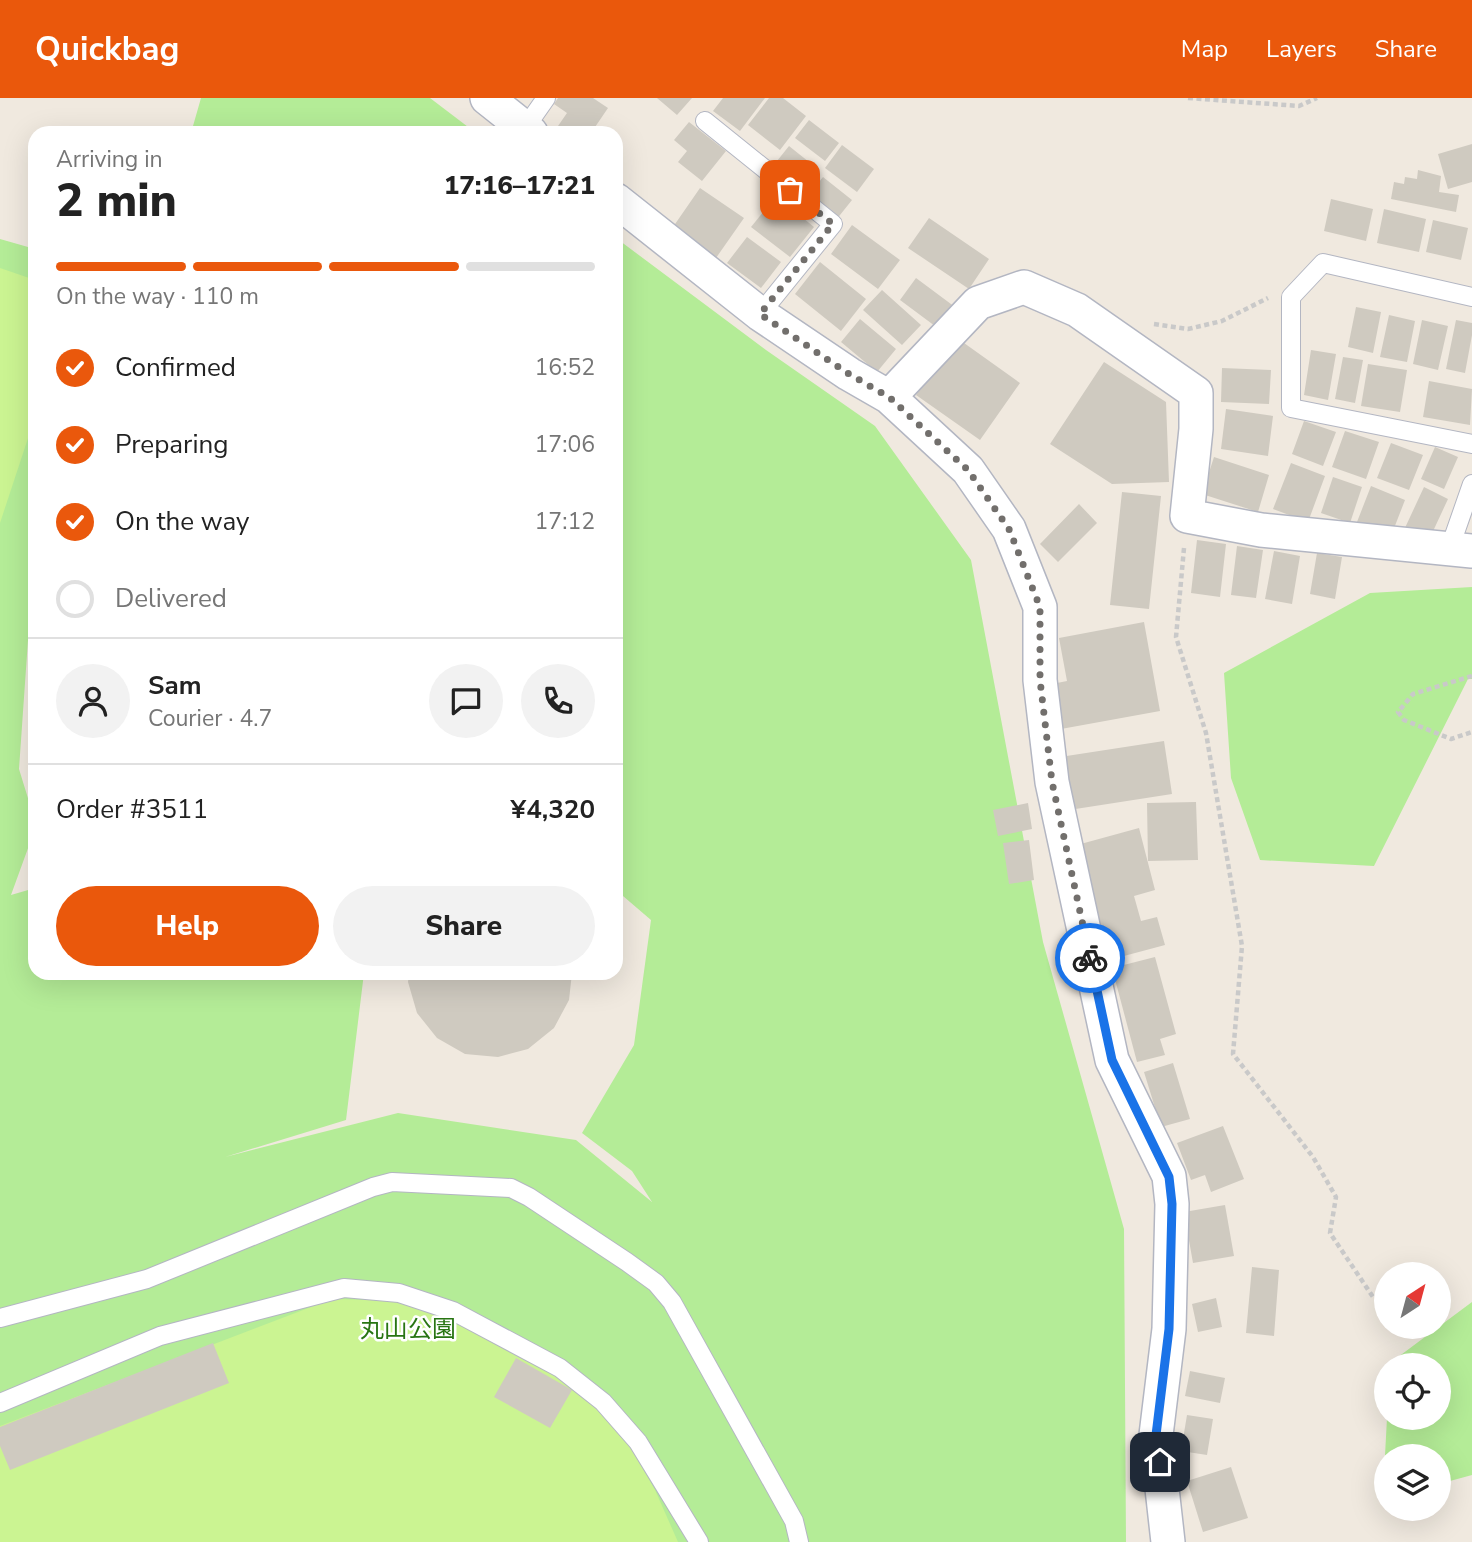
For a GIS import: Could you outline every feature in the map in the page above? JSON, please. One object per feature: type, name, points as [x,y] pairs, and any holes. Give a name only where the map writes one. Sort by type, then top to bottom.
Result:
[{"type":"street","points":[[487,98],[523,126]]},
{"type":"street","points":[[623,206],[760,314],[849,374],[889,397],[968,470],[1009,529],[1040,607],[1040,680],[1052,782],[1112,1060],[1169,1177],[1172,1204],[1169,1329],[1156,1435],[1168,1542]]},
{"type":"street","points":[[889,397],[978,303],[1024,288],[1077,310],[1196,393],[1196,429],[1187,516],[1261,530],[1461,550]]},
{"type":"lane","points":[[530,126],[546,98]]},
{"type":"lane","points":[[705,121],[833,224],[760,314]]},
{"type":"lane","points":[[1472,297],[1323,263],[1291,297],[1291,408],[1472,444]]},
{"type":"lane","points":[[1461,550],[1472,484]]},
{"type":"lane","points":[[0,1318],[147,1279],[373,1187],[392,1182],[511,1188],[627,1262],[656,1283],[672,1302],[794,1521],[799,1542]]},
{"type":"lane","points":[[0,1403],[160,1336],[344,1288],[399,1293],[453,1311],[560,1368],[603,1402],[638,1442],[698,1542]]},
{"type":"path","points":[[1188,98],[1299,106],[1317,98]]},
{"type":"path","points":[[1112,334],[1130,321],[1188,329],[1222,321],[1274,295],[1291,297]]},
{"type":"path","points":[[1187,516],[1176,637],[1206,733],[1242,946],[1233,1054],[1313,1157],[1336,1197],[1330,1233],[1373,1297]]},
{"type":"path","points":[[1472,676],[1413,694],[1398,712],[1404,720],[1451,739],[1472,732]]},
{"type":"green space","points":[[201,98],[430,98],[467,126],[193,126]]},
{"type":"green space","name":"丸山公園","points":[[0,239],[28,247],[28,640],[19,769],[28,798],[28,848],[11,895],[28,890],[28,980],[363,980],[346,1120],[225,1157],[398,1113],[576,1140],[652,1202],[632,1171],[582,1133],[634,1045],[651,920],[623,896],[623,243],[766,350],[875,426],[971,560],[1043,942],[1124,1229],[1126,1542],[0,1542]]},
{"type":"green space","points":[[0,268],[28,278],[28,438],[0,523]]},
{"type":"green space","points":[[1472,587],[1472,679],[1468,679],[1374,866],[1260,860],[1231,778],[1224,673],[1370,593]]},
{"type":"green space","name":"丸山公園","points":[[332,1299],[412,1301],[471,1328],[586,1393],[623,1434],[655,1490],[678,1542],[0,1542],[0,1426]]},
{"type":"green space","points":[[1472,1302],[1472,1475],[1451,1481],[1451,1444],[1386,1444],[1386,1430],[1451,1430],[1451,1353],[1403,1353],[1422,1339],[1451,1339],[1451,1318]]},
{"type":"building","points":[[558,98],[593,98],[608,108],[596,126],[558,126],[567,113],[554,104]]},
{"type":"building","points":[[657,98],[692,98],[677,115]]},
{"type":"building","points":[[723,98],[765,98],[740,131],[713,111]]},
{"type":"building","points":[[769,98],[783,98],[806,116],[780,150],[748,125]]},
{"type":"building","points":[[809,120],[839,143],[825,161],[795,138]]},
{"type":"building","points":[[689,122],[726,151],[702,181],[678,162],[687,151],[674,140]]},
{"type":"building","points":[[1472,144],[1472,182],[1448,189],[1438,154]]},
{"type":"building","points":[[842,145],[874,169],[857,192],[825,168]]},
{"type":"building","points":[[789,146],[819,170],[803,190],[773,166]]},
{"type":"building","points":[[1418,170],[1441,176],[1439,192],[1459,195],[1456,212],[1391,199],[1394,182],[1404,184],[1405,177],[1417,179]]},
{"type":"building","points":[[823,177],[852,200],[836,220],[807,197]]},
{"type":"building","points":[[700,188],[744,218],[716,258],[673,227]]},
{"type":"building","points":[[776,196],[814,227],[790,257],[751,227]]},
{"type":"building","points":[[1331,199],[1373,209],[1366,241],[1324,231]]},
{"type":"building","points":[[1384,209],[1426,219],[1419,252],[1377,243]]},
{"type":"building","points":[[929,218],[989,259],[969,289],[908,248]]},
{"type":"building","points":[[1433,220],[1468,228],[1461,260],[1426,252]]},
{"type":"building","points":[[852,225],[900,260],[878,289],[831,254]]},
{"type":"building","points":[[747,237],[781,262],[761,288],[727,263]]},
{"type":"building","points":[[820,262],[866,299],[841,331],[795,294]]},
{"type":"building","points":[[916,278],[955,307],[939,329],[900,300]]},
{"type":"building","points":[[882,290],[921,325],[902,345],[863,310]]},
{"type":"building","points":[[1356,307],[1381,312],[1373,353],[1348,347]]},
{"type":"building","points":[[1389,315],[1415,321],[1407,362],[1380,357]]},
{"type":"building","points":[[860,319],[896,349],[877,372],[841,342]]},
{"type":"building","points":[[1422,320],[1448,326],[1438,370],[1413,364]]},
{"type":"building","points":[[1456,320],[1472,323],[1465,373],[1446,369]]},
{"type":"building","points":[[957,338],[1020,383],[980,440],[916,395]]},
{"type":"building","points":[[1311,350],[1336,354],[1328,400],[1304,395]]},
{"type":"building","points":[[1343,357],[1363,360],[1355,403],[1335,399]]},
{"type":"building","points":[[1104,362],[1166,402],[1169,482],[1112,484],[1050,444]]},
{"type":"building","points":[[1368,364],[1407,370],[1400,412],[1361,406]]},
{"type":"building","points":[[1222,368],[1271,370],[1269,404],[1221,402]]},
{"type":"building","points":[[1429,381],[1472,389],[1470,425],[1423,417]]},
{"type":"building","points":[[1226,409],[1273,416],[1268,456],[1221,449]]},
{"type":"building","points":[[1304,421],[1336,432],[1323,466],[1292,454]]},
{"type":"building","points":[[1345,431],[1379,442],[1366,479],[1332,467]]},
{"type":"building","points":[[1391,443],[1423,455],[1409,490],[1377,478]]},
{"type":"building","points":[[1435,447],[1458,457],[1444,489],[1421,479]]},
{"type":"building","points":[[1214,457],[1269,475],[1258,512],[1202,494]]},
{"type":"building","points":[[1291,463],[1325,476],[1308,522],[1273,509]]},
{"type":"building","points":[[1333,477],[1362,487],[1350,523],[1321,513]]},
{"type":"building","points":[[1371,486],[1405,500],[1391,536],[1357,522]]},
{"type":"building","points":[[1424,487],[1448,499],[1428,542],[1404,530]]},
{"type":"building","points":[[1122,492],[1161,496],[1149,609],[1110,605]]},
{"type":"building","points":[[1079,504],[1097,523],[1058,562],[1040,544]]},
{"type":"building","points":[[1197,540],[1226,544],[1220,597],[1191,593]]},
{"type":"building","points":[[1237,546],[1263,550],[1256,598],[1231,595]]},
{"type":"building","points":[[1274,551],[1300,556],[1292,604],[1265,599]]},
{"type":"building","points":[[1317,553],[1342,557],[1335,599],[1310,594]]},
{"type":"building","points":[[1144,622],[1160,711],[1061,729],[1052,684],[1067,681],[1059,638]]},
{"type":"building","points":[[1164,741],[1172,794],[1069,810],[1060,757]]},
{"type":"building","points":[[1196,802],[1198,860],[1148,861],[1147,803]]},
{"type":"building","points":[[1028,803],[1032,829],[998,836],[993,810]]},
{"type":"building","points":[[1139,828],[1155,890],[1134,896],[1141,921],[1157,917],[1165,945],[1109,960],[1077,845]]},
{"type":"building","points":[[1029,840],[1034,880],[1009,884],[1003,843]]},
{"type":"building","points":[[1155,957],[1176,1034],[1160,1039],[1165,1055],[1137,1062],[1112,968]]},
{"type":"building","points":[[571,980],[569,1000],[554,1028],[528,1049],[498,1057],[465,1054],[437,1038],[417,1013],[408,982]]},
{"type":"building","points":[[1173,1063],[1190,1119],[1161,1127],[1144,1072]]},
{"type":"building","points":[[1223,1126],[1244,1179],[1211,1192],[1205,1175],[1191,1180],[1177,1143]]},
{"type":"building","points":[[1225,1205],[1234,1256],[1193,1263],[1184,1212]]},
{"type":"building","points":[[1252,1267],[1279,1270],[1274,1336],[1246,1333]]},
{"type":"building","points":[[1216,1298],[1222,1327],[1198,1332],[1192,1304]]},
{"type":"building","points":[[213,1343],[229,1383],[10,1470],[0,1446],[0,1427]]},
{"type":"building","points":[[516,1358],[572,1390],[550,1428],[494,1397]]},
{"type":"building","points":[[1190,1371],[1225,1378],[1220,1403],[1185,1396]]},
{"type":"building","points":[[1187,1415],[1213,1419],[1207,1455],[1181,1451]]},
{"type":"building","points":[[1231,1467],[1248,1518],[1203,1532],[1187,1481]]},
{"type":"way so far","points":[[790,190],[833,224],[760,314],[849,374],[889,397],[968,470],[1009,529],[1040,607],[1040,680],[1052,782],[1090,958]]},
{"type":"route","points":[[1090,958],[1112,1060],[1169,1177],[1172,1204],[1169,1329],[1156,1435],[1160,1462]]}]
